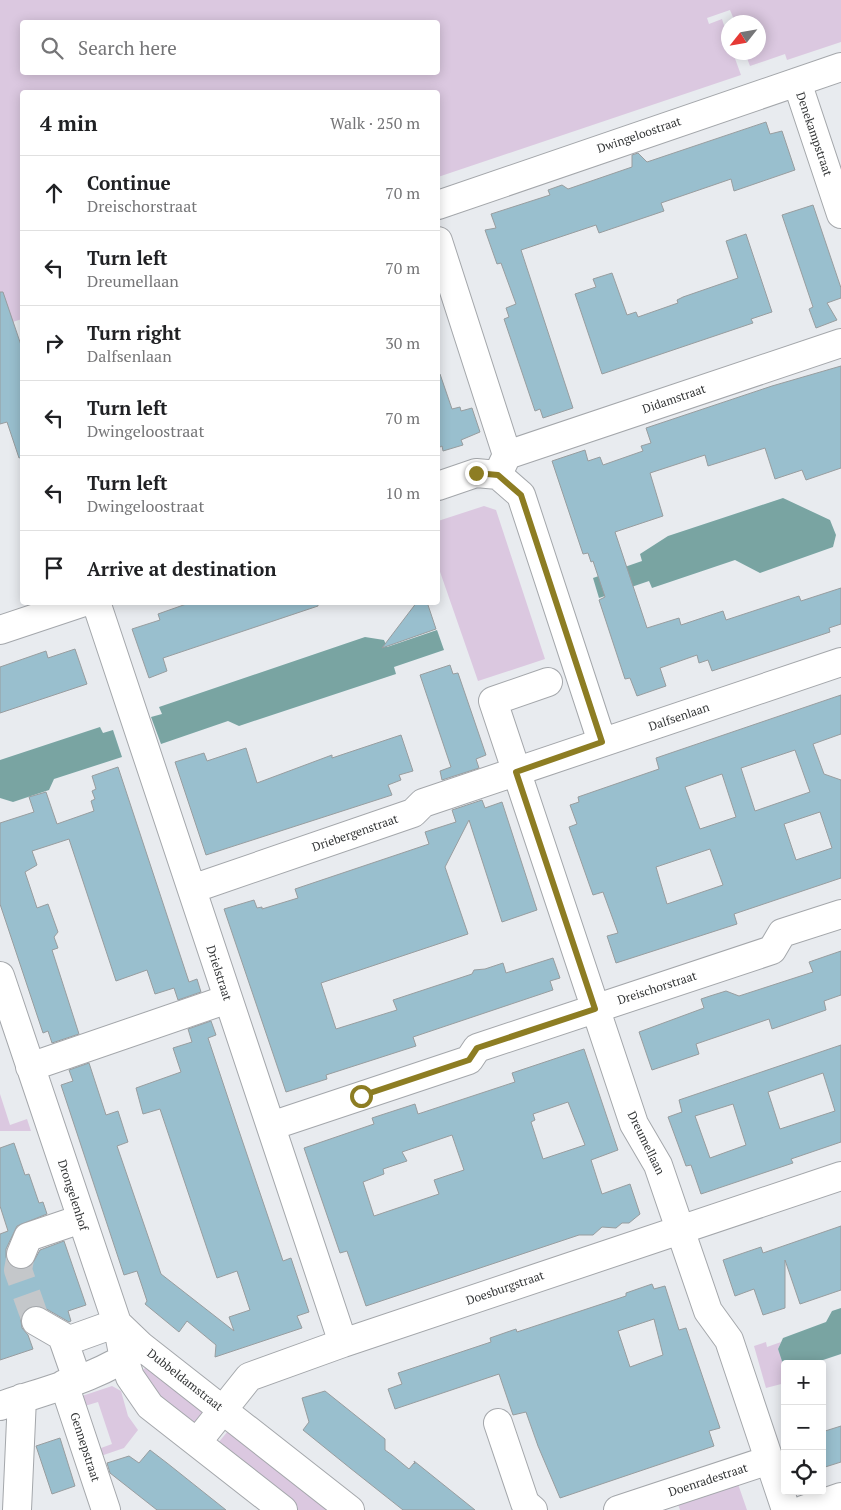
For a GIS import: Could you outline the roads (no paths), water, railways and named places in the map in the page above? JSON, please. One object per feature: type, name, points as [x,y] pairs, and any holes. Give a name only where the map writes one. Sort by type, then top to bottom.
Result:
[{"type":"street","name":"Dwingeloostraat","points":[[440,204],[841,67]]},
{"type":"street","name":"Denekampstraat","points":[[796,82],[841,214]]},
{"type":"street","points":[[440,249],[494,468],[521,495],[602,742]]},
{"type":"street","name":"Didamstraat","points":[[440,485],[494,468],[841,343]]},
{"type":"street","points":[[0,630],[75,605]]},
{"type":"street","name":"Drielstraat","points":[[97,605],[343,1343]]},
{"type":"street","name":"Dalfsenlaan","points":[[516,772],[841,662]]},
{"type":"street","name":"Dreumellaan","points":[[548,682],[493,701],[634,1124],[658,1165],[708,1311],[730,1345],[786,1510]]},
{"type":"street","name":"Driebergenstraat","points":[[192,889],[413,813],[422,803],[516,772]]},
{"type":"street","name":"Dreischorstraat","points":[[271,1126],[469,1060],[477,1048],[772,950],[782,933],[841,914]]},
{"type":"street","name":"Drongelenhof","points":[[0,976],[117,1323],[132,1353]]},
{"type":"street","points":[[30,1067],[228,999]]},
{"type":"street","name":"Doesburgstraat","points":[[198,1441],[249,1377],[680,1228],[841,1176]]},
{"type":"street","points":[[21,1254],[28,1237],[81,1219]]},
{"type":"street","points":[[36,1321],[62,1336],[64,1342],[117,1323]]},
{"type":"street","name":"Gennepstraat","points":[[64,1342],[71,1381],[106,1510]]},
{"type":"street","points":[[17,1510],[11,1402],[71,1381],[132,1353],[130,1377],[150,1406],[198,1441],[283,1510]]},
{"type":"street","name":"Dubbeldamstraat","points":[[132,1353],[223,1410],[350,1510]]},
{"type":"street","points":[[498,1423],[526,1503],[534,1510]]},
{"type":"street","name":"Doenradestraat","points":[[618,1510],[769,1460]]},
{"type":"street","points":[[803,1510],[841,1497]]},
{"type":"water","points":[[783,498],[830,520],[836,535],[833,547],[760,573],[735,560],[652,588],[649,581],[599,598],[593,578],[642,561],[640,554],[668,536]]},
{"type":"water","points":[[437,630],[444,650],[394,667],[396,674],[239,726],[228,721],[161,744],[151,717],[162,714],[159,707],[365,637],[384,640],[387,647]]},
{"type":"water","points":[[100,727],[103,733],[113,730],[122,757],[54,779],[49,790],[13,802],[0,798],[0,760]]},
{"type":"water","points":[[841,1308],[841,1354],[823,1360],[782,1360],[778,1349],[783,1338],[826,1322],[832,1311]]},
{"type":"tunnel","points":[[21,1254],[18,1270],[36,1321]]}]
